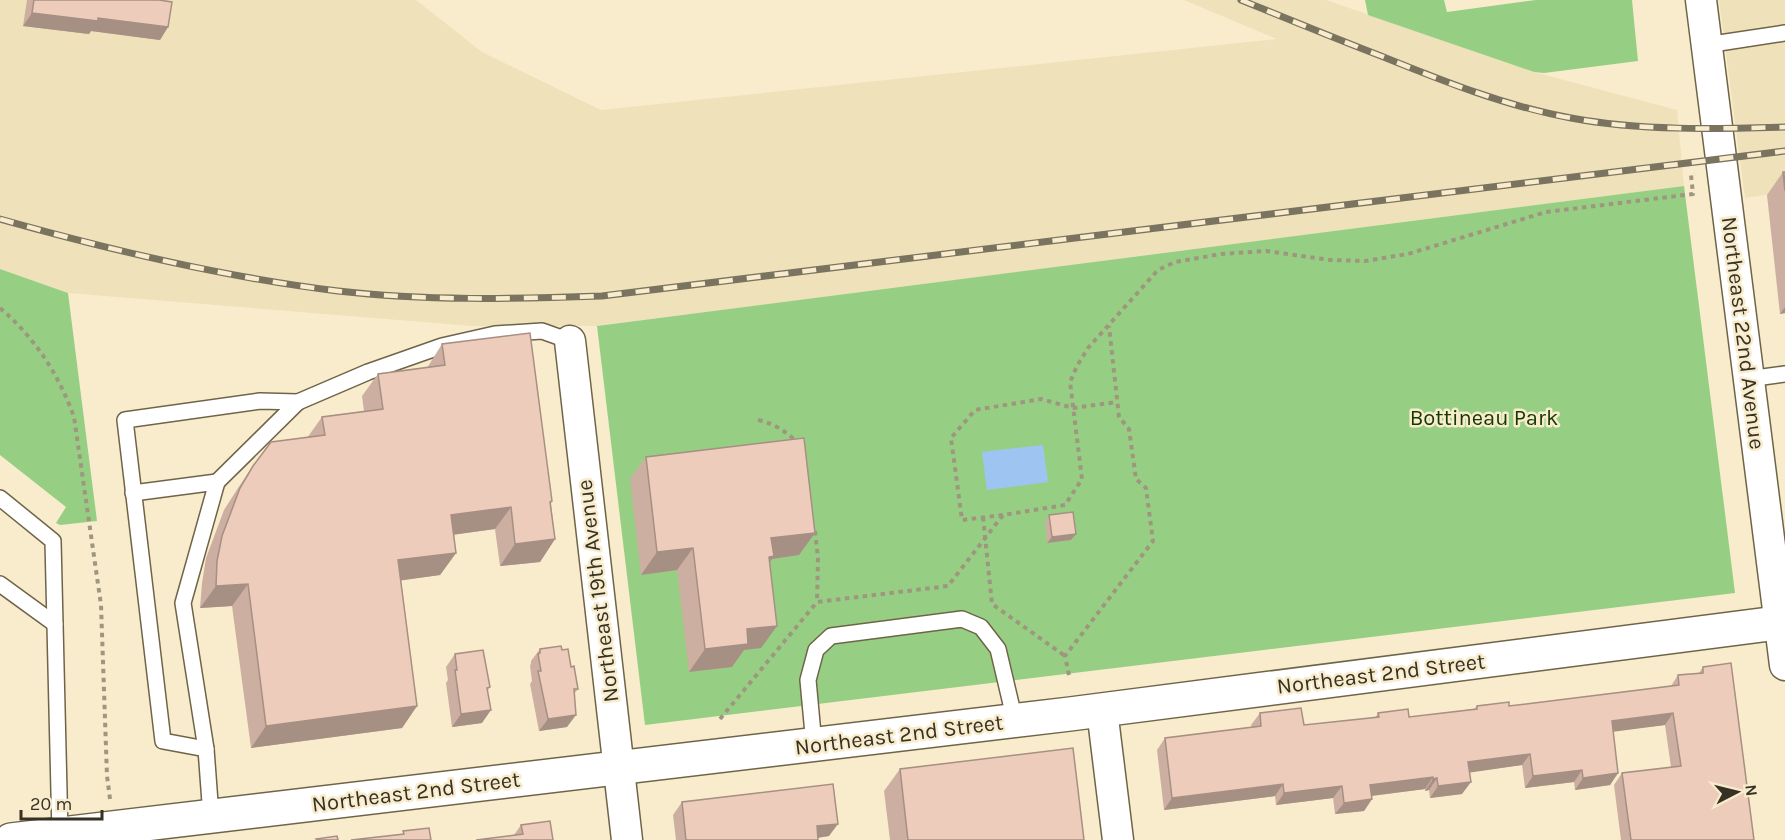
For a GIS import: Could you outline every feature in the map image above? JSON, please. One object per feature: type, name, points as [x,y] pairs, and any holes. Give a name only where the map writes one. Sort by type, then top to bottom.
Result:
[{"type":"street","name":"Northeast 22nd Avenue","points":[[1701,0],[1748,379],[1782,623],[1785,665]]},
{"type":"street","name":"Northeast 19th Avenue","points":[[570,341],[627,840]]},
{"type":"street","name":"Northeast 2nd Street","points":[[12,840],[203,821],[619,768],[1016,721],[1782,623]]},
{"type":"street","points":[[1102,710],[1118,840]]},
{"type":"lane","points":[[1706,45],[1785,33]]},
{"type":"lane","points":[[203,821],[206,749],[183,603],[217,482],[298,402],[368,372],[441,346],[495,334],[542,331],[570,341]]},
{"type":"lane","points":[[1748,379],[1785,374]]},
{"type":"lane","points":[[206,749],[163,741],[125,420],[260,401],[298,402]]},
{"type":"lane","points":[[133,493],[217,482]]},
{"type":"lane","points":[[0,498],[53,541],[60,834]]},
{"type":"lane","points":[[0,584],[55,624]]},
{"type":"lane","points":[[814,745],[808,680],[816,650],[831,636],[962,620],[981,627],[998,649],[1016,721]]},
{"type":"path","points":[[1118,402],[1073,408],[1041,399],[975,410],[951,438],[962,520],[1065,505],[1082,479],[1073,408],[1070,382],[1077,366],[1088,348],[1158,270],[1175,262],[1221,254],[1266,251],[1330,260],[1365,261],[1408,254],[1546,212],[1693,194],[1692,175],[1722,172]]},
{"type":"path","points":[[0,308],[37,345],[65,393],[74,417],[101,605],[110,807]]},
{"type":"path","points":[[1065,656],[1153,541],[1146,488],[1136,479],[1129,429],[1119,417],[1108,325]]},
{"type":"path","points":[[758,420],[785,431],[801,448]]},
{"type":"path","points":[[817,602],[948,586],[1003,515]]},
{"type":"path","points":[[983,517],[992,604],[1065,656],[1069,675]]},
{"type":"path","points":[[720,719],[817,602],[818,558],[814,523]]},
{"type":"shaded area","points":[[0,0],[416,0],[482,52],[601,110],[1277,39],[1184,0],[1326,0],[1534,72],[1677,110],[1684,186],[597,326],[472,326],[68,293],[0,269]]},
{"type":"shaded area","points":[[1719,0],[1785,0],[1785,192],[1745,198]]},
{"type":"green space","points":[[1365,0],[1444,0],[1447,12],[1536,0],[1632,0],[1638,61],[1544,73],[1534,72],[1368,15]]},
{"type":"green space","name":"Bottineau Park","points":[[1684,186],[1735,593],[645,725],[597,326]]},
{"type":"green space","points":[[0,269],[68,293],[97,521],[60,525],[56,523],[66,507],[0,455]]},
{"type":"water","points":[[1043,445],[1048,482],[987,490],[982,452]]},
{"type":"building","points":[[34,0],[159,0],[172,2],[168,27],[32,13]]},
{"type":"building","points":[[530,333],[555,539],[515,544],[511,507],[451,515],[456,553],[398,560],[417,706],[266,726],[248,584],[216,586],[217,561],[222,536],[240,488],[253,466],[271,442],[325,435],[322,417],[383,409],[378,374],[445,365],[442,344]]},
{"type":"building","points":[[804,438],[815,533],[771,538],[774,556],[769,557],[777,626],[747,629],[748,644],[705,649],[693,548],[657,552],[646,457]]},
{"type":"building","points":[[1073,512],[1076,534],[1052,537],[1049,515]]},
{"type":"building","points":[[561,646],[562,650],[568,649],[571,667],[574,666],[578,689],[574,689],[576,715],[548,719],[538,671],[541,671],[538,654],[540,649]]},
{"type":"building","points":[[483,650],[490,687],[487,688],[491,710],[461,714],[455,654]]},
{"type":"building","points":[[1731,663],[1754,840],[1631,840],[1622,773],[1681,766],[1673,713],[1612,721],[1618,773],[1583,778],[1582,770],[1533,776],[1530,754],[1468,762],[1471,782],[1438,786],[1437,778],[1433,779],[1433,777],[1370,785],[1372,799],[1344,803],[1342,786],[1284,793],[1283,784],[1172,798],[1165,738],[1261,726],[1260,713],[1301,708],[1304,725],[1379,717],[1378,713],[1408,709],[1409,717],[1477,709],[1477,706],[1509,702],[1509,706],[1679,685],[1678,675],[1703,673],[1703,667]]},
{"type":"building","points":[[1073,748],[1084,840],[908,840],[900,769]]},
{"type":"building","points":[[833,784],[838,824],[817,826],[818,840],[686,840],[682,802]]},
{"type":"building","points":[[550,821],[553,840],[476,840],[523,834],[521,825]]},
{"type":"building","points":[[429,828],[431,840],[351,840],[404,834],[403,831]]},
{"type":"building","points":[[337,836],[338,840],[316,839]]},
{"type":"railway","points":[[1241,0],[1451,83],[1498,100],[1546,113],[1597,122],[1651,127],[1785,127]]},
{"type":"railway","points":[[0,219],[210,270],[338,291],[437,298],[602,296],[1785,151]]}]
